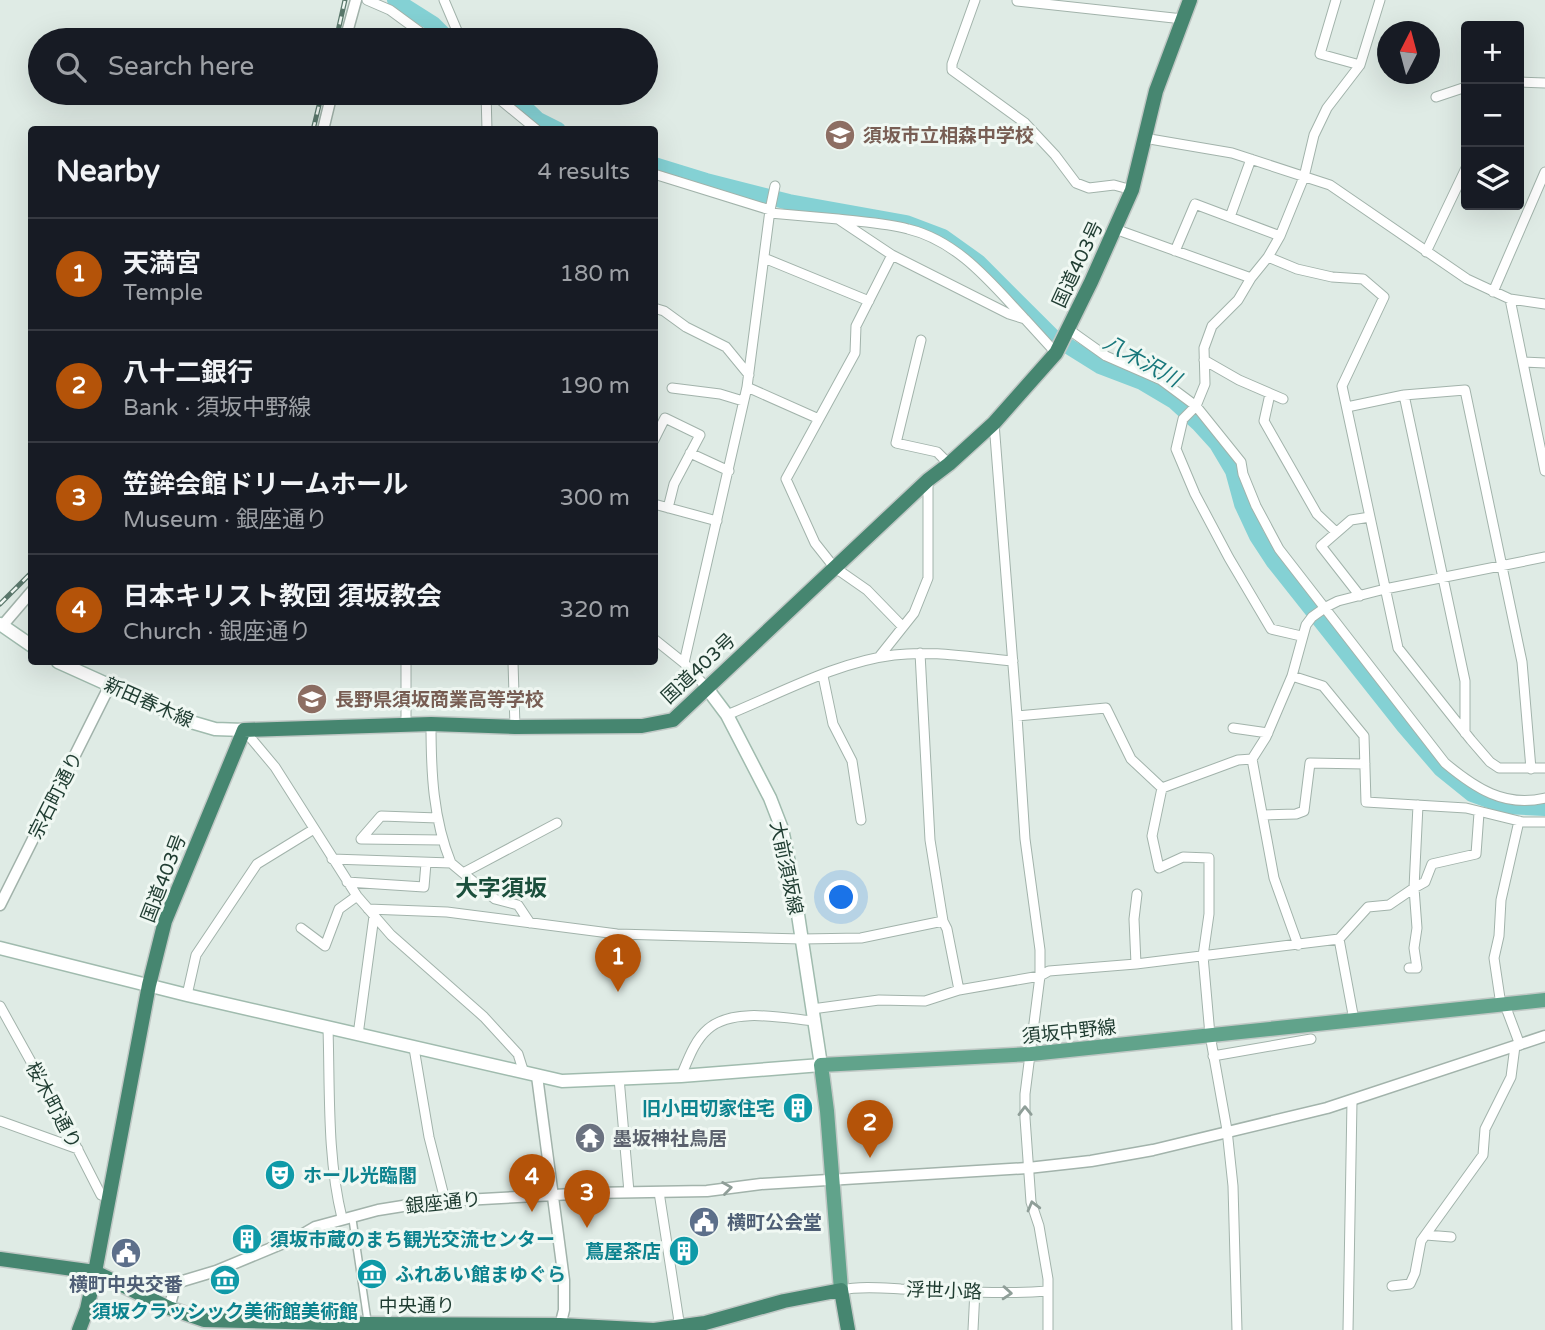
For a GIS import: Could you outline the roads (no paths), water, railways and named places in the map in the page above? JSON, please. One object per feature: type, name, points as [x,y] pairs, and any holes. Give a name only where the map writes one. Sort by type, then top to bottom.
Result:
[{"type":"highway","name":"国道403号","points":[[79,1330],[87,1309],[111,1197],[149,985],[164,921],[244,730],[431,724],[514,727],[642,726],[673,720],[928,480],[994,423],[1056,353],[1132,190],[1156,91],[1190,0]]},
{"type":"highway","name":"中央通り","points":[[0,1259],[95,1272],[203,1325],[368,1324],[680,1329],[784,1301],[841,1290]]},
{"type":"highway","points":[[841,1290],[848,1330]]},
{"type":"main road","points":[[1,626],[28,643]]},
{"type":"main road","name":"新田春木線","points":[[65,665],[191,722],[215,729],[244,730]]},
{"type":"main road","name":"大前須坂線","points":[[706,687],[727,715],[771,798],[782,829],[821,1065]]},
{"type":"main road","points":[[0,948],[187,995],[562,1081],[681,1076],[821,1065],[841,1290]]},
{"type":"main road","name":"須坂中野線","points":[[821,1065],[1031,1054],[1545,1000]]},
{"type":"street","points":[[348,28],[356,0]]},
{"type":"street","points":[[367,0],[390,10],[415,28]]},
{"type":"street","points":[[444,0],[456,28]]},
{"type":"street","points":[[975,0],[952,70],[1025,123],[1055,155],[1076,183],[1089,188],[1114,185],[1132,190]]},
{"type":"street","points":[[1336,0],[1320,54],[1360,65]]},
{"type":"street","points":[[1301,636],[1271,629],[1195,494],[1177,449],[1183,419],[1196,406],[1205,384],[1204,348],[1212,326],[1238,300],[1280,236],[1304,177],[1314,135],[1327,108],[1360,65],[1380,0]]},
{"type":"street","points":[[1017,1],[1183,19]]},
{"type":"street","points":[[1524,82],[1545,83]]},
{"type":"street","points":[[1436,97],[1461,90]]},
{"type":"street","points":[[324,126],[329,105]]},
{"type":"street","points":[[486,105],[487,126]]},
{"type":"street","points":[[507,105],[532,126]]},
{"type":"street","points":[[1144,138],[1232,153],[1330,185],[1426,253],[1493,292],[1510,299],[1545,304]]},
{"type":"street","points":[[1230,217],[1251,159]]},
{"type":"street","points":[[1493,292],[1545,172]]},
{"type":"street","points":[[658,175],[770,211],[909,229],[939,241],[975,266],[1056,353]]},
{"type":"street","points":[[1426,253],[1461,179]]},
{"type":"street","points":[[684,663],[747,387],[775,186]]},
{"type":"street","points":[[1175,251],[1195,204],[1280,236]]},
{"type":"street","points":[[838,219],[892,255],[1009,314],[1025,319]]},
{"type":"street","points":[[1115,229],[1251,278]]},
{"type":"street","points":[[892,255],[856,326],[855,353],[786,479],[815,543],[834,567],[867,590],[903,627]]},
{"type":"street","points":[[1268,257],[1297,270],[1332,277],[1363,279],[1384,297],[1342,386],[1398,648],[1465,733],[1499,768],[1545,768]]},
{"type":"street","points":[[764,258],[869,301]]},
{"type":"street","points":[[1510,299],[1545,471]]},
{"type":"street","points":[[658,309],[726,347],[749,375]]},
{"type":"street","points":[[1068,329],[1106,356],[1161,380],[1196,406],[1241,462],[1256,506],[1279,549],[1446,763],[1473,786],[1500,799],[1545,799]]},
{"type":"street","points":[[920,340],[896,443],[937,452],[949,464]]},
{"type":"street","points":[[1204,360],[1239,380],[1283,399]]},
{"type":"street","points":[[1523,362],[1545,363]]},
{"type":"street","points":[[747,387],[819,419]]},
{"type":"street","points":[[672,388],[720,394],[743,401]]},
{"type":"street","points":[[1347,407],[1404,395],[1465,390],[1522,662],[1531,769]]},
{"type":"street","points":[[1270,394],[1264,421],[1317,514],[1336,532]]},
{"type":"street","points":[[1404,395],[1465,681],[1465,733]]},
{"type":"street","points":[[658,432],[665,418],[699,435],[674,484],[668,508]]},
{"type":"street","points":[[994,423],[1025,839],[1040,950],[1040,976],[1025,1094],[1031,1202],[1040,1226],[1048,1279],[1048,1330]]},
{"type":"street","points":[[690,453],[729,471]]},
{"type":"street","points":[[880,657],[914,613],[928,578],[928,480]]},
{"type":"street","points":[[658,505],[717,521]]},
{"type":"street","points":[[1360,596],[1321,546],[1351,520],[1370,517]]},
{"type":"street","points":[[1298,945],[1274,878],[1252,759],[1268,733],[1292,676],[1301,636],[1312,617],[1325,608],[1385,589],[1545,557]]},
{"type":"street","points":[[1,626],[28,596]]},
{"type":"street","points":[[658,642],[684,663],[706,687]]},
{"type":"street","points":[[727,715],[822,676],[880,657],[919,653],[1013,661]]},
{"type":"street","points":[[919,653],[930,840],[943,921],[959,990]]},
{"type":"street","points":[[406,665],[406,725]]},
{"type":"street","points":[[513,665],[514,727]]},
{"type":"street","points":[[822,676],[833,724],[852,761],[861,820]]},
{"type":"street","points":[[1292,676],[1323,686],[1364,737],[1366,802],[1466,808],[1519,821],[1545,822]]},
{"type":"street","name":"宗石町通り","points":[[0,905],[110,685]]},
{"type":"street","points":[[1017,716],[1106,708],[1130,759],[1162,788]]},
{"type":"street","points":[[431,724],[431,764],[438,818],[442,840],[451,863],[495,899],[518,905],[530,923]]},
{"type":"street","points":[[1233,728],[1268,733]]},
{"type":"street","points":[[244,730],[275,767],[347,882],[371,913],[391,935],[484,1017],[517,1054],[530,1074],[564,1280],[564,1310],[559,1328]]},
{"type":"street","points":[[1162,788],[1238,760],[1252,759]]},
{"type":"street","points":[[1264,815],[1296,814],[1304,811],[1310,763],[1365,764]]},
{"type":"street","points":[[1162,788],[1152,836],[1159,868],[1183,858],[1209,858],[1209,914],[1203,956],[1210,1035],[1227,1130],[1233,1186],[1237,1330]]},
{"type":"street","points":[[1409,968],[1417,968],[1414,948],[1417,928],[1414,888],[1418,805]]},
{"type":"street","points":[[681,1076],[694,1047],[709,1028],[740,1015],[813,1015],[879,1000],[925,1001],[959,990],[1040,976],[1049,971],[1136,964],[1339,939],[1367,907],[1389,905],[1425,882],[1433,864],[1476,854],[1479,813]]},
{"type":"street","points":[[438,818],[381,816],[361,839],[442,840]]},
{"type":"street","points":[[1392,1286],[1410,1284],[1415,1273],[1421,1241],[1483,1155],[1485,1129],[1511,1077],[1517,1046],[1503,1005],[1494,958],[1499,936],[1501,900],[1519,821]]},
{"type":"street","points":[[463,873],[557,822]]},
{"type":"street","points":[[187,995],[196,955],[257,864],[314,829]]},
{"type":"street","points":[[332,859],[451,863]]},
{"type":"street","points":[[347,882],[424,887],[426,863]]},
{"type":"street","points":[[1136,964],[1134,919],[1137,894]]},
{"type":"street","points":[[301,928],[325,946],[339,909],[357,896]]},
{"type":"street","points":[[371,913],[447,912],[617,934],[802,939],[861,937],[943,921]]},
{"type":"street","points":[[358,1035],[371,913]]},
{"type":"street","points":[[1339,939],[1354,1020]]},
{"type":"street","name":"桜木町通り","points":[[0,1006],[101,1195],[111,1197]]},
{"type":"street","points":[[328,1028],[335,1191],[347,1217],[368,1324]]},
{"type":"street","name":"銀座通り","points":[[169,1308],[176,1283],[216,1271],[316,1227],[347,1217],[445,1200],[707,1191],[761,1184],[1028,1168],[1091,1161],[1153,1150],[1352,1101],[1545,1036]]},
{"type":"street","points":[[1213,1056],[1311,1039]]},
{"type":"street","points":[[414,1048],[429,1137],[445,1200]]},
{"type":"street","points":[[619,1078],[629,1192]]},
{"type":"street","points":[[1348,1330],[1352,1101]]},
{"type":"street","points":[[0,1121],[78,1149]]},
{"type":"street","points":[[659,1192],[680,1329]]},
{"type":"street","points":[[1426,1235],[1451,1237]]},
{"type":"street","name":"浮世小路","points":[[841,1290],[975,1290],[1015,1294],[1048,1292]]},
{"type":"street","points":[[973,1330],[975,1290]]},
{"type":"waterway","name":"八木沢川","points":[[395,0],[437,28]]},
{"type":"waterway","name":"八木沢川","points":[[522,105],[538,120],[550,126]]},
{"type":"waterway","name":"八木沢川","points":[[658,166],[789,202],[906,223],[943,237],[978,262],[1052,336],[1100,366],[1142,382],[1174,401],[1217,444],[1233,471],[1242,504],[1257,536],[1274,562],[1441,769],[1472,794],[1505,806],[1545,808]]},
{"type":"railway","points":[[339,28],[345,0]]},
{"type":"railway","points":[[314,126],[319,105]]},
{"type":"railway","points":[[0,604],[28,576]]},
{"type":"place","name":"須坂市立相森中学校","points":[[840,135]]},
{"type":"place","name":"長野県須坂商業高等学校","points":[[312,699]]},
{"type":"place","name":"天満宮","points":[[618,992]]},
{"type":"place","name":"旧小田切家住宅","points":[[798,1108]]},
{"type":"place","name":"墨坂神社鳥居","points":[[590,1138]]},
{"type":"place","name":"八十二銀行","points":[[870,1158]]},
{"type":"place","name":"ホール光臨閣","points":[[280,1175]]},
{"type":"place","name":"日本キリスト教団 須坂教会","points":[[532,1212]]},
{"type":"place","name":"横町公会堂","points":[[704,1222]]},
{"type":"place","name":"笠鉾会館ドリームホール","points":[[587,1228]]},
{"type":"place","name":"須坂市蔵のまち観光交流センター","points":[[247,1239]]},
{"type":"place","name":"蔦屋茶店","points":[[684,1251]]},
{"type":"place","name":"横町中央交番","points":[[126,1253]]},
{"type":"place","name":"ふれあい館まゆぐら","points":[[372,1274]]},
{"type":"place","name":"須坂クラッシック美術館美術館","points":[[225,1280]]},
{"type":"district","name":"大字須坂","points":[[501,888]]}]
